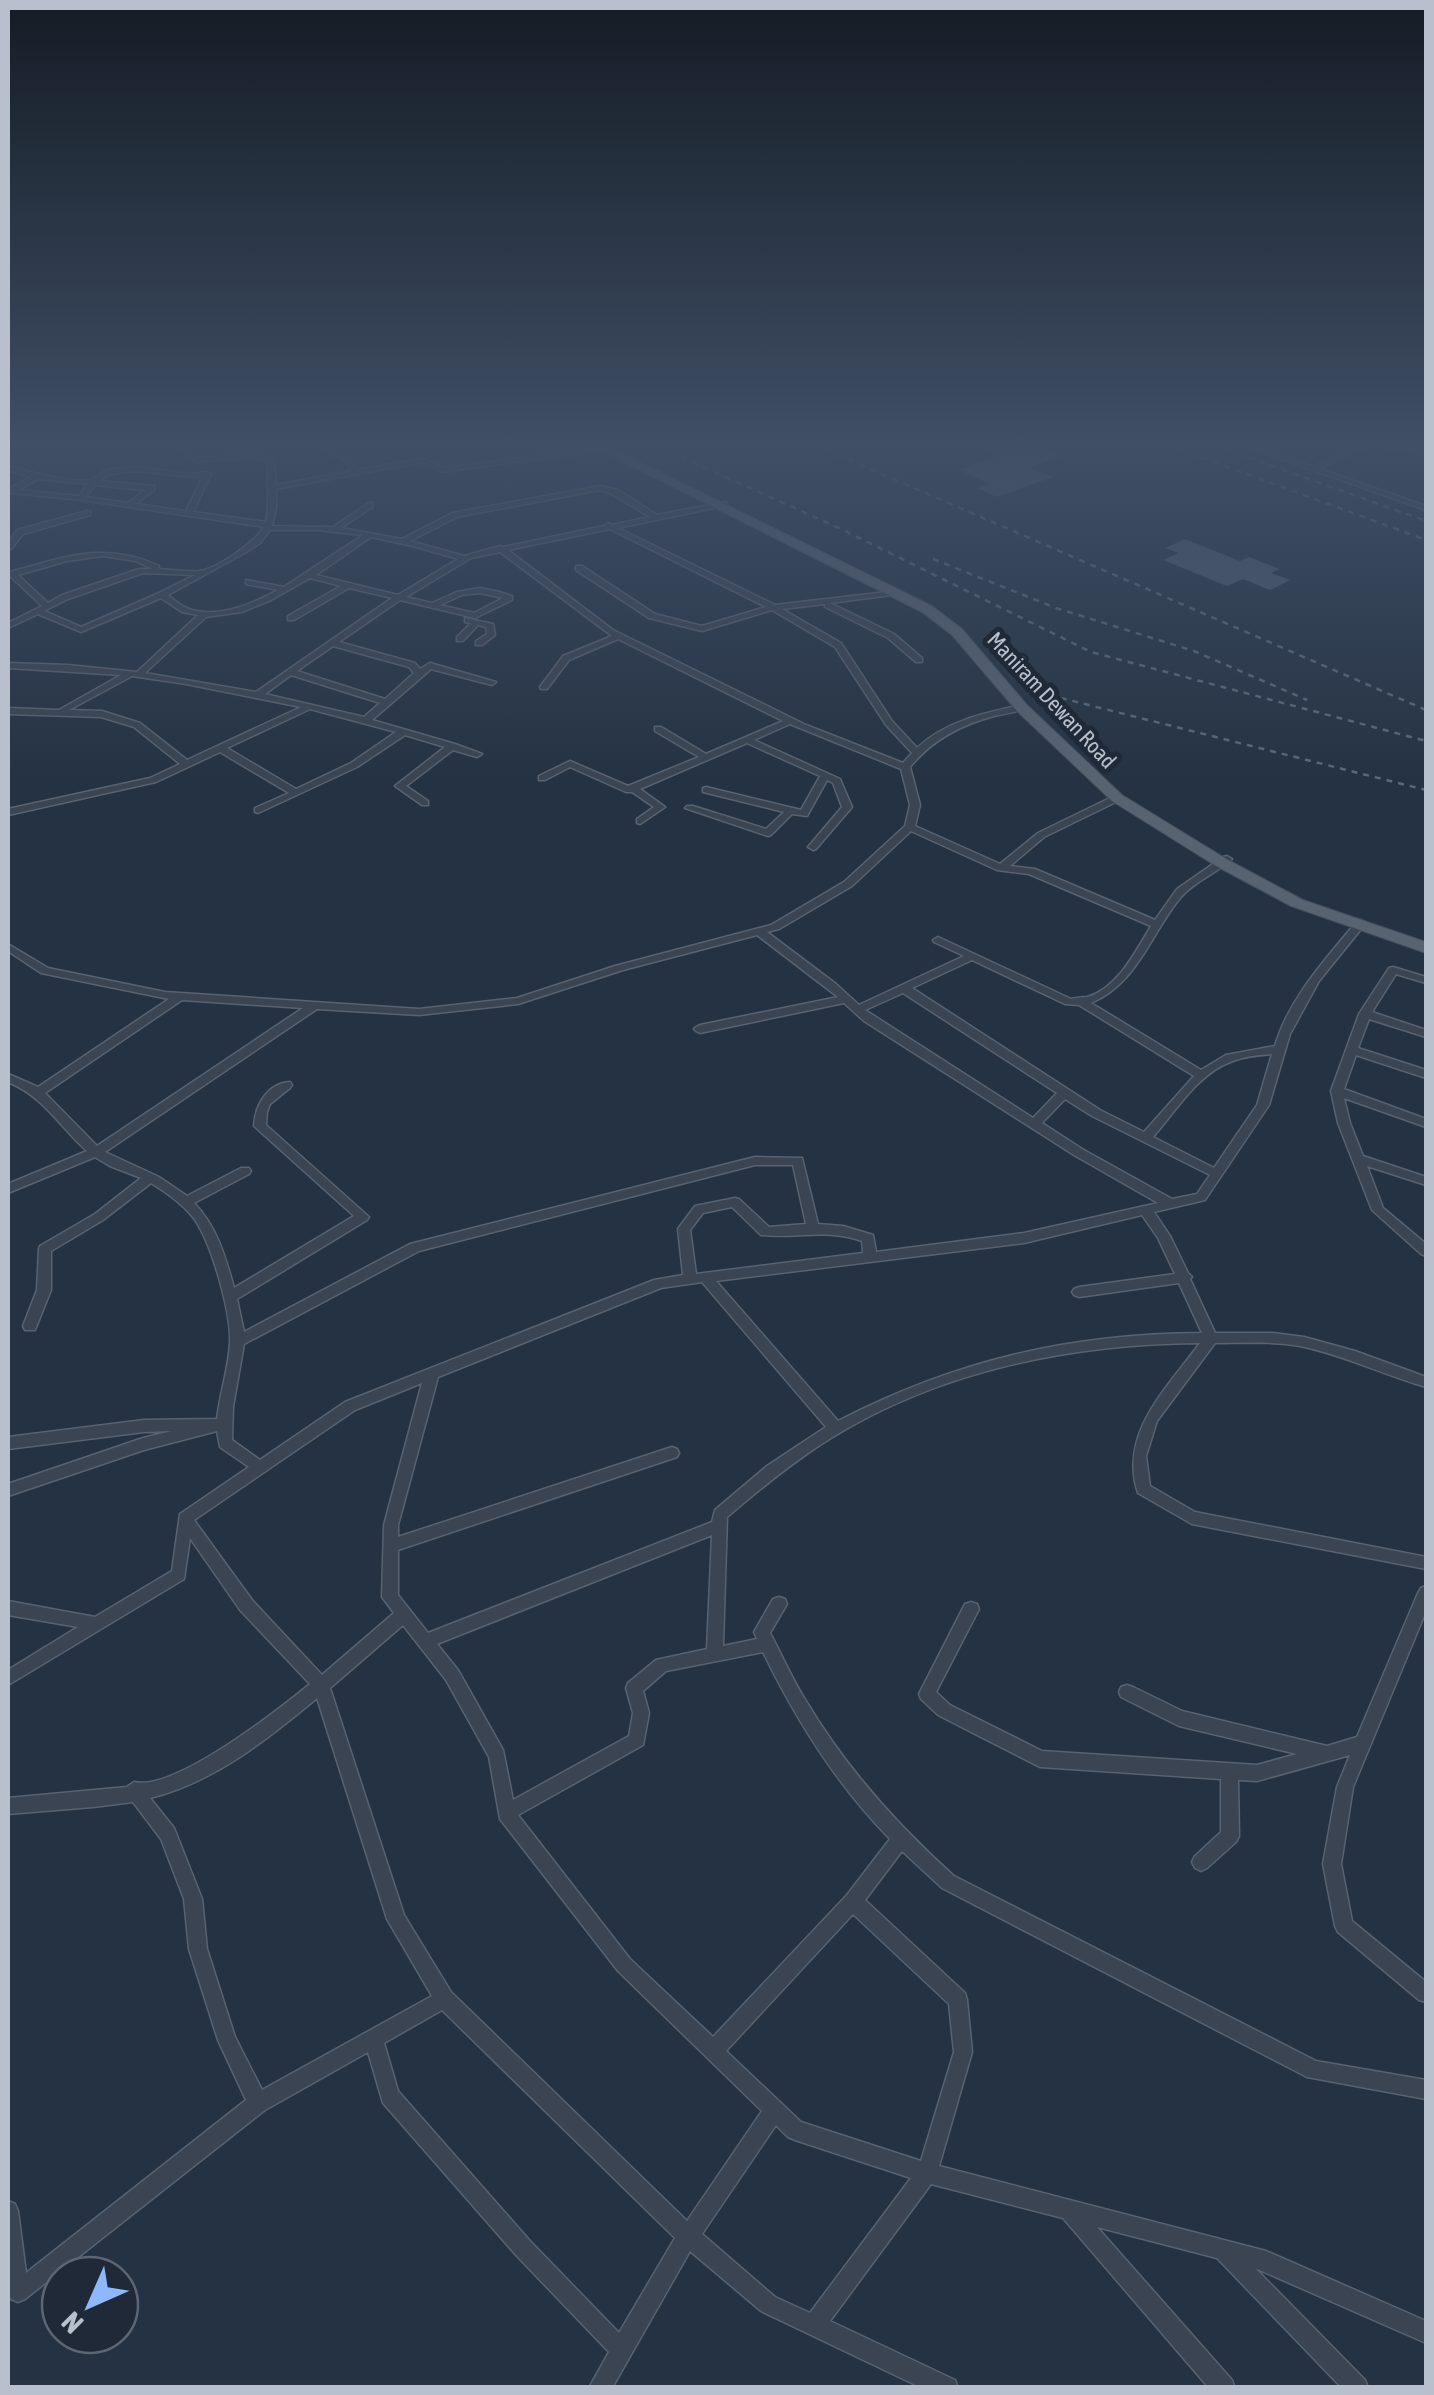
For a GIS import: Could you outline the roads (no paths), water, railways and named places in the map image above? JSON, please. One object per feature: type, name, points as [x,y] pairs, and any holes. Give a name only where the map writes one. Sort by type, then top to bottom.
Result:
[{"type":"main road","name":"Maniram Dewan Road","points":[[822,557],[927,609],[957,632],[1022,708],[1116,798],[1224,861],[1359,925],[1423,942]]},
{"type":"main road","name":"Maniram Dewan Road","points":[[829,557],[932,606],[992,656],[1030,704],[1106,782],[1224,861]]},
{"type":"street","points":[[80,557],[13,574],[43,608],[81,630],[162,594],[228,557]]},
{"type":"street","points":[[122,557],[156,568],[202,573]]},
{"type":"street","points":[[162,594],[169,602],[205,613],[248,610],[336,557]]},
{"type":"street","points":[[459,557],[463,558]]},
{"type":"street","points":[[257,695],[396,599],[468,557]]},
{"type":"street","points":[[512,557],[619,636],[790,721],[905,767]]},
{"type":"street","points":[[670,557],[838,645],[889,723],[916,752]]},
{"type":"street","points":[[8,626],[43,608],[156,568]]},
{"type":"street","points":[[579,568],[652,616],[702,629],[772,608],[892,593]]},
{"type":"street","points":[[308,575],[490,626],[491,636],[479,643]]},
{"type":"street","points":[[249,582],[282,590]]},
{"type":"street","points":[[291,618],[348,585]]},
{"type":"street","points":[[396,599],[480,616],[509,598],[479,590],[446,596],[432,606]]},
{"type":"street","points":[[825,604],[891,636],[919,660]]},
{"type":"street","points":[[60,712],[135,674],[205,613]]},
{"type":"street","points":[[460,638],[477,622]]},
{"type":"street","points":[[544,687],[566,658],[619,636]]},
{"type":"street","points":[[332,643],[412,665],[419,673]]},
{"type":"street","points":[[8,665],[80,666],[257,695],[310,706],[477,754]]},
{"type":"street","points":[[365,721],[430,666],[492,682]]},
{"type":"street","points":[[290,672],[387,702]]},
{"type":"street","points":[[8,812],[94,796],[152,780],[310,706]]},
{"type":"street","points":[[905,767],[916,752],[977,716],[1022,708]]},
{"type":"street","points":[[8,711],[102,714],[137,725],[188,765]]},
{"type":"street","points":[[632,788],[790,721]]},
{"type":"street","points":[[658,729],[707,758]]},
{"type":"street","points":[[258,810],[354,764],[403,732]]},
{"type":"street","points":[[748,740],[825,775],[844,790],[847,808],[813,847]]},
{"type":"street","points":[[425,803],[400,786],[452,746]]},
{"type":"street","points":[[222,749],[296,793]]},
{"type":"street","points":[[542,778],[570,764],[632,788],[660,806],[640,821]]},
{"type":"street","points":[[8,947],[45,971],[180,996],[419,1012],[518,1001],[619,968],[775,927],[848,884],[910,827],[915,805],[905,767]]},
{"type":"street","points":[[706,790],[788,812],[807,812],[825,775]]},
{"type":"street","points":[[1001,868],[1041,835],[1116,798]]},
{"type":"street","points":[[690,808],[768,833],[788,812]]},
{"type":"street","points":[[910,827],[1001,868],[1031,871],[1158,926]]},
{"type":"street","points":[[1084,1004],[1114,984],[1181,891],[1224,861]]},
{"type":"street","points":[[8,1678],[180,1574],[185,1518],[350,1406],[659,1283],[1024,1238],[1201,1197],[1263,1105],[1280,1049],[1314,980],[1359,925]]},
{"type":"street","points":[[758,931],[858,1010],[1034,1124],[1170,1204]]},
{"type":"street","points":[[938,940],[1069,1002],[1084,1004],[1200,1075]]},
{"type":"street","points":[[858,1010],[971,957]]},
{"type":"street","points":[[1426,980],[1393,970],[1365,1014],[1337,1091],[1378,1210],[1426,1251]]},
{"type":"street","points":[[904,988],[1064,1093],[1211,1171]]},
{"type":"street","points":[[40,1091],[180,996]]},
{"type":"street","points":[[700,1029],[846,999]]},
{"type":"street","points":[[8,1189],[96,1152],[289,1026],[313,1006]]},
{"type":"street","points":[[1365,1014],[1426,1034]]},
{"type":"street","points":[[1145,1138],[1186,1096],[1200,1075],[1226,1059],[1280,1049]]},
{"type":"street","points":[[1352,1050],[1426,1074]]},
{"type":"street","points":[[8,1078],[40,1091],[56,1106],[76,1138],[149,1178],[202,1218],[238,1340],[222,1424],[225,1444],[258,1466]]},
{"type":"street","points":[[228,1298],[363,1217],[260,1126],[259,1110],[266,1099],[286,1085]]},
{"type":"street","points":[[1337,1091],[1426,1123]]},
{"type":"street","points":[[1034,1124],[1064,1093]]},
{"type":"street","points":[[1357,1158],[1426,1182]]},
{"type":"street","points":[[238,1340],[415,1247],[756,1160],[798,1161],[813,1228]]},
{"type":"street","points":[[184,1203],[245,1171]]},
{"type":"street","points":[[30,1326],[44,1290],[45,1249],[99,1218],[149,1178]]},
{"type":"street","points":[[835,1427],[698,1278],[684,1230],[698,1209],[736,1202],[766,1232],[849,1230],[868,1238],[870,1257]]},
{"type":"street","points":[[1146,1210],[1185,1277],[1212,1338]]},
{"type":"street","points":[[1079,1292],[1185,1277]]},
{"type":"street","points":[[1212,1338],[1151,1419],[1139,1456],[1143,1489],[1192,1518],[1426,1563]]},
{"type":"street","points":[[715,1654],[720,1514],[745,1490],[835,1427],[940,1378],[986,1364],[1097,1342],[1212,1338],[1300,1341],[1426,1382]]},
{"type":"street","points":[[432,1374],[390,1525],[390,1596],[452,1675],[497,1755],[506,1813],[624,1965],[713,2052],[794,2130],[927,2172],[1266,2261],[1426,2332]]},
{"type":"street","points":[[8,1443],[144,1426],[222,1424]]},
{"type":"street","points":[[8,1490],[143,1444],[222,1424]]},
{"type":"street","points":[[390,1546],[672,1453]]},
{"type":"street","points":[[185,1518],[246,1605],[320,1685],[396,1919],[444,2000],[688,2236],[768,2304],[947,2388]]},
{"type":"street","points":[[425,1642],[720,1526]]},
{"type":"street","points":[[1426,1593],[1419,1634],[1361,1744],[1345,1787],[1332,1864],[1344,1926],[1426,1993]]},
{"type":"street","points":[[778,1604],[762,1632],[839,1772],[899,1841],[948,1882],[1314,2070],[1426,2089]]},
{"type":"street","points":[[8,1608],[96,1624]]},
{"type":"street","points":[[971,1608],[927,1694],[944,1710],[1040,1759],[1257,1773],[1361,1744]]},
{"type":"street","points":[[8,1806],[172,1783],[280,1720],[404,1614]]},
{"type":"street","points":[[506,1813],[637,1740],[641,1713],[634,1688],[662,1665],[768,1644]]},
{"type":"street","points":[[1127,1692],[1179,1718],[1327,1754]]},
{"type":"street","points":[[1201,1862],[1230,1836],[1229,1772]]},
{"type":"street","points":[[134,1790],[168,1834],[193,1900],[198,1948],[227,2040],[258,2103]]},
{"type":"street","points":[[713,2052],[853,1901],[899,1841]]},
{"type":"street","points":[[814,2324],[927,2172],[964,2052],[958,2000],[853,1901]]},
{"type":"street","points":[[8,2212],[18,2292],[258,2103],[444,2000]]},
{"type":"street","points":[[374,2039],[390,2096],[523,2248],[621,2350]]},
{"type":"street","points":[[600,2388],[688,2236],[774,2110]]},
{"type":"street","points":[[1069,2211],[1224,2388]]},
{"type":"street","points":[[1222,2250],[1356,2388]]},
{"type":"railway","points":[[897,557],[1091,652],[1426,741]]},
{"type":"railway","points":[[1073,557],[1426,710]]},
{"type":"railway","points":[[933,559],[1056,608],[1194,651],[1307,700]]},
{"type":"railway","points":[[1049,695],[1426,790]]}]
